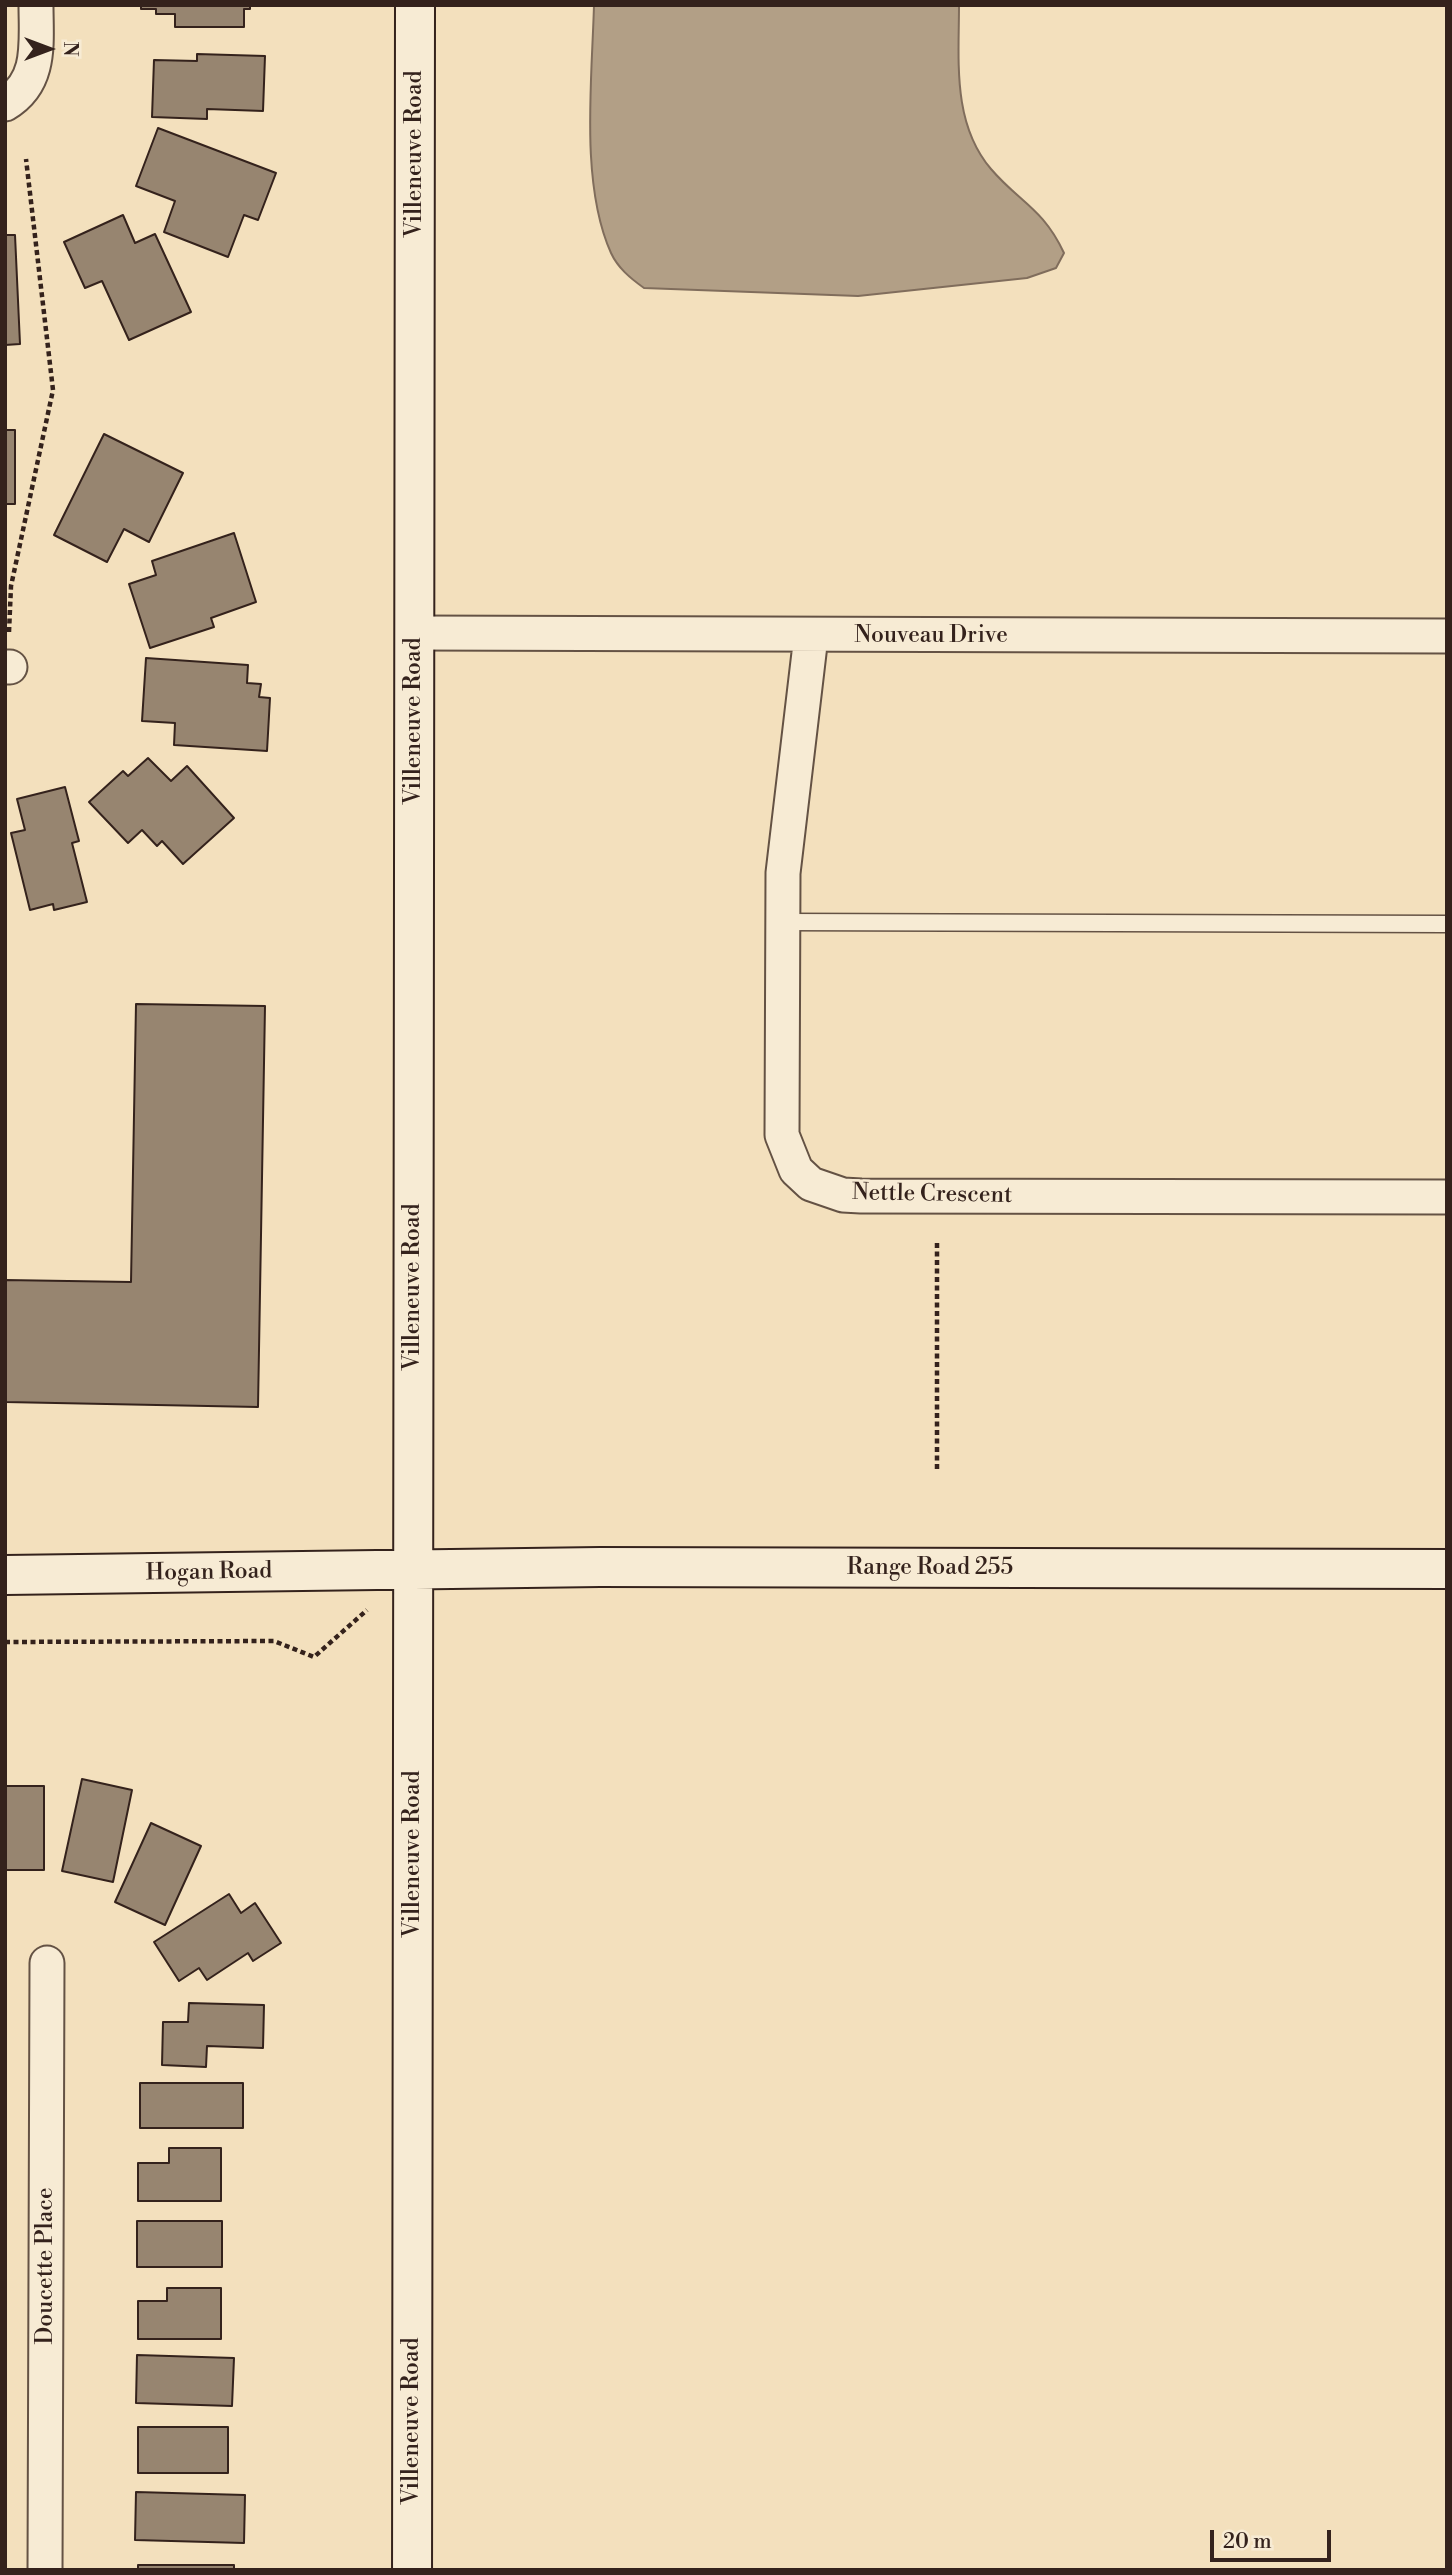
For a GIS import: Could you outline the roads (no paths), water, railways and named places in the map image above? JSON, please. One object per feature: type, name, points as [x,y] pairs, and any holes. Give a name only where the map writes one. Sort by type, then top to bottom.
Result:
[{"type":"main road","name":"Villeneuve Road","points":[[412,2570],[415,5]]},
{"type":"main road","name":"Range Road 255","points":[[413,1570],[600,1567],[1447,1569]]},
{"type":"main road","name":"Hogan Road","points":[[5,1575],[413,1570]]},
{"type":"street","points":[[5,104],[26,87],[34,71],[36,5]]},
{"type":"street","name":"Nouveau Drive","points":[[414,633],[1447,636]]},
{"type":"street","name":"Nettle Crescent","points":[[811,636],[786,827],[782,922],[782,1135],[796,1170],[825,1191],[861,1196],[1447,1197]]},
{"type":"street","name":"Doucette Place","points":[[45,2570],[47,1962]]},
{"type":"lane","points":[[782,922],[1447,924]]}]
